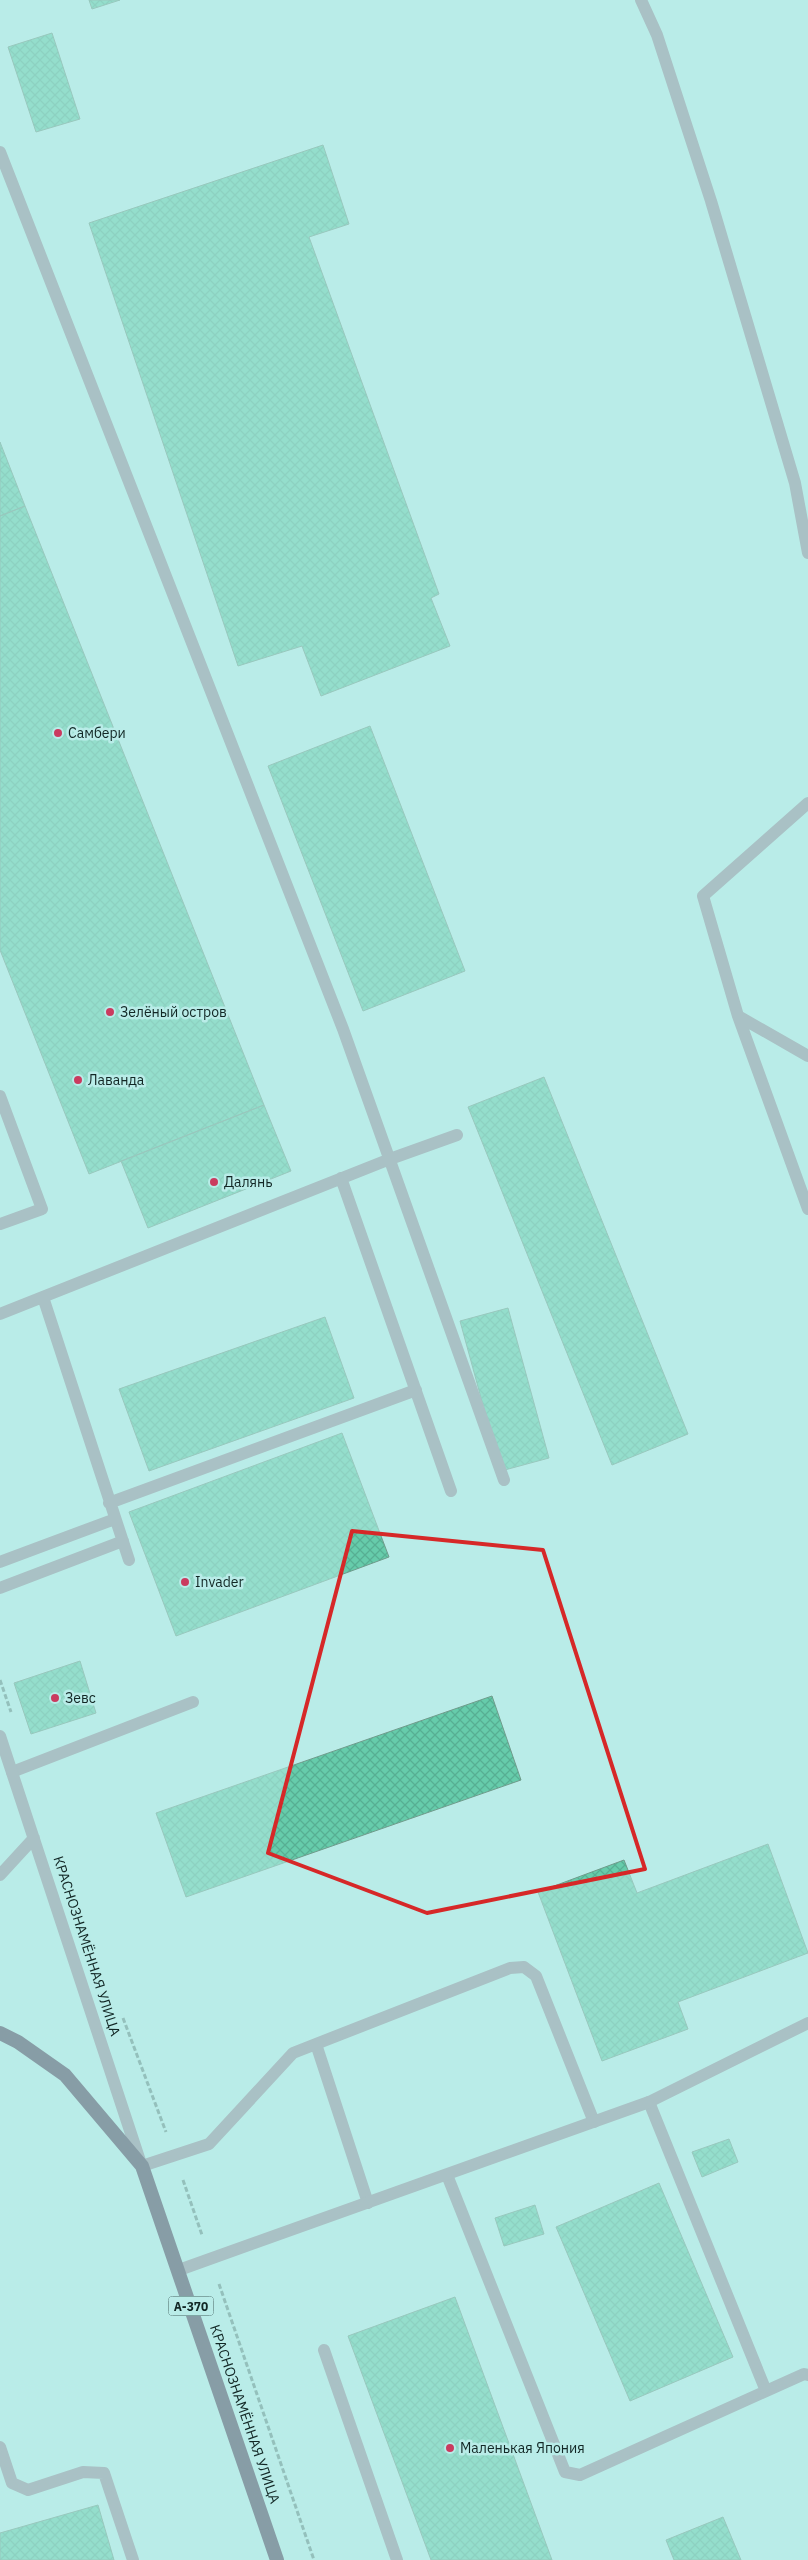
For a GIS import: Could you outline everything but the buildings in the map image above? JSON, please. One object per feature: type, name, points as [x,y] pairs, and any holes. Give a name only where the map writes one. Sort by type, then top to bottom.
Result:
[{"type":"highway","name":"КРАСНОЗНАМЁННАЯ УЛИЦА","points":[[0,2033],[18,2042],[65,2075],[142,2166],[277,2560]]},
{"type":"street","points":[[641,0],[656,34],[711,201],[796,483],[808,553]]},
{"type":"street","points":[[0,152],[343,1029],[504,1480]]},
{"type":"street","points":[[808,803],[703,896],[738,1016],[808,1209]]},
{"type":"street","points":[[738,1016],[808,1056]]},
{"type":"street","points":[[0,1096],[42,1209],[0,1224]]},
{"type":"street","points":[[0,1314],[390,1159],[457,1136]]},
{"type":"street","points":[[342,1178],[451,1491]]},
{"type":"street","points":[[43,1297],[129,1560]]},
{"type":"street","points":[[110,1503],[416,1390]]},
{"type":"street","points":[[0,1562],[115,1519]]},
{"type":"street","points":[[0,1588],[123,1541]]},
{"type":"street","points":[[12,1772],[193,1702]]},
{"type":"street","name":"КРАСНОЗНАМЁННАЯ УЛИЦА","points":[[0,1737],[142,2166]]},
{"type":"street","points":[[0,1875],[34,1838]]},
{"type":"street","points":[[142,2166],[209,2144],[293,2053],[510,1968],[524,1967],[536,1976],[594,2122]]},
{"type":"street","points":[[179,2270],[649,2102],[808,2023]]},
{"type":"street","points":[[316,2044],[368,2203]]},
{"type":"street","points":[[649,2102],[766,2391]]},
{"type":"street","points":[[447,2175],[565,2472],[580,2475],[804,2374],[808,2375]]},
{"type":"street","points":[[324,2350],[397,2560]]},
{"type":"street","points":[[0,2447],[12,2483],[28,2490],[83,2472],[104,2473],[133,2560]]},
{"type":"highlighted area","points":[[352,1531],[543,1550],[645,1869],[427,1913],[268,1853]]},
{"type":"place","name":"Самбери","points":[[58,733]]},
{"type":"place","name":"Зелёный остров","points":[[110,1012]]},
{"type":"place","name":"Лаванда","points":[[78,1080]]},
{"type":"place","name":"Далянь","points":[[214,1182]]},
{"type":"place","name":"Invader","points":[[185,1582]]},
{"type":"place","name":"Зевс","points":[[55,1698]]},
{"type":"place","name":"Маленькая Япония","points":[[450,2448]]}]
